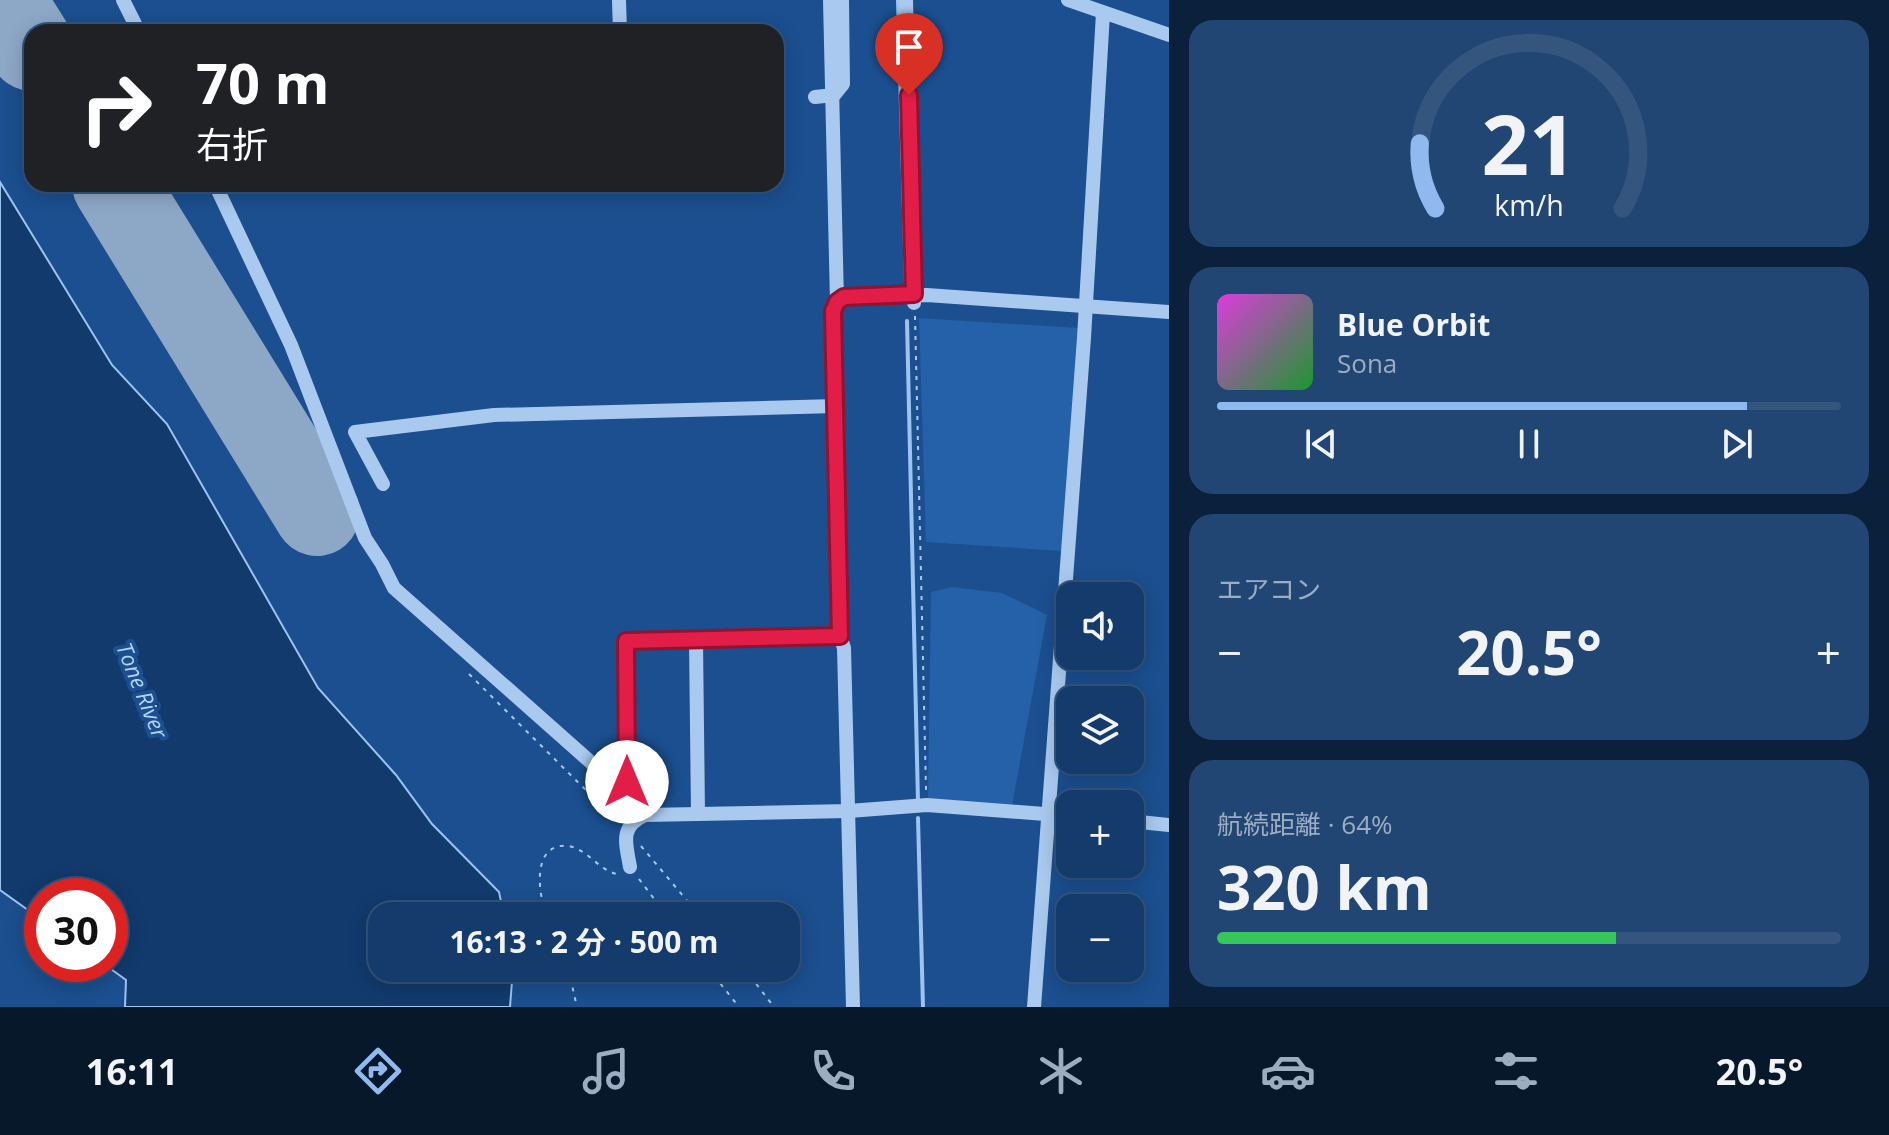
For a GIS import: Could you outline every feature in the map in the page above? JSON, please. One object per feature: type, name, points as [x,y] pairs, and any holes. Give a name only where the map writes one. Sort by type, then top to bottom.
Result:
[{"type":"street","points":[[123,0],[135,24]]},
{"type":"street","points":[[619,0],[620,24]]},
{"type":"street","points":[[830,0],[840,636],[844,648],[853,1007]]},
{"type":"street","points":[[815,97],[834,95],[843,84],[842,0]]},
{"type":"street","points":[[906,0],[914,299]]},
{"type":"street","points":[[1068,0],[1169,35]]},
{"type":"street","points":[[1034,1007],[1085,310],[1103,13]]},
{"type":"street","points":[[219,192],[291,345],[365,538],[394,588],[623,791],[645,815]]},
{"type":"street","points":[[837,302],[850,296],[1169,312]]},
{"type":"street","points":[[1085,310],[1169,321]]},
{"type":"street","points":[[383,484],[355,432],[494,415],[836,406]]},
{"type":"street","points":[[623,791],[627,782],[626,641],[840,636]]},
{"type":"street","points":[[696,640],[698,814]]},
{"type":"street","points":[[630,867],[625,841],[627,831],[632,821],[645,815],[849,811],[927,805],[1056,815]]},
{"type":"street","points":[[1144,822],[1169,825]]},
{"type":"path","points":[[914,299],[927,805]]},
{"type":"path","points":[[461,666],[613,818]]},
{"type":"path","points":[[639,843],[688,902]]},
{"type":"path","points":[[544,902],[539,874],[543,859],[553,849],[567,846],[581,851],[604,870],[615,874],[623,873],[630,867],[656,902]]},
{"type":"path","points":[[571,982],[577,1007]]},
{"type":"path","points":[[719,982],[739,1007]]},
{"type":"path","points":[[755,982],[774,1007]]},
{"type":"shaded area","points":[[919,318],[1079,328],[1062,551],[926,542]]},
{"type":"shaded area","points":[[952,587],[1002,593],[1047,615],[1012,806],[933,803],[928,797],[931,592]]},
{"type":"water","name":"Tone River","points":[[0,182],[112,365],[167,424],[318,688],[396,775],[432,824],[499,892],[501,902],[368,902],[368,982],[512,982],[510,1007],[125,1007],[128,982],[128,878],[24,878],[24,907],[0,890]]},
{"type":"waterway","points":[[898,0],[906,283]]},
{"type":"waterway","points":[[907,321],[918,802]]},
{"type":"waterway","points":[[918,818],[923,1007]]},
{"type":"runway","points":[[2,0],[24,35]]},
{"type":"runway","points":[[120,192],[317,513]]},
{"type":"route","points":[[627,782],[626,641],[840,636],[842,616],[833,311],[834,305],[844,297],[914,294],[909,95]]}]
